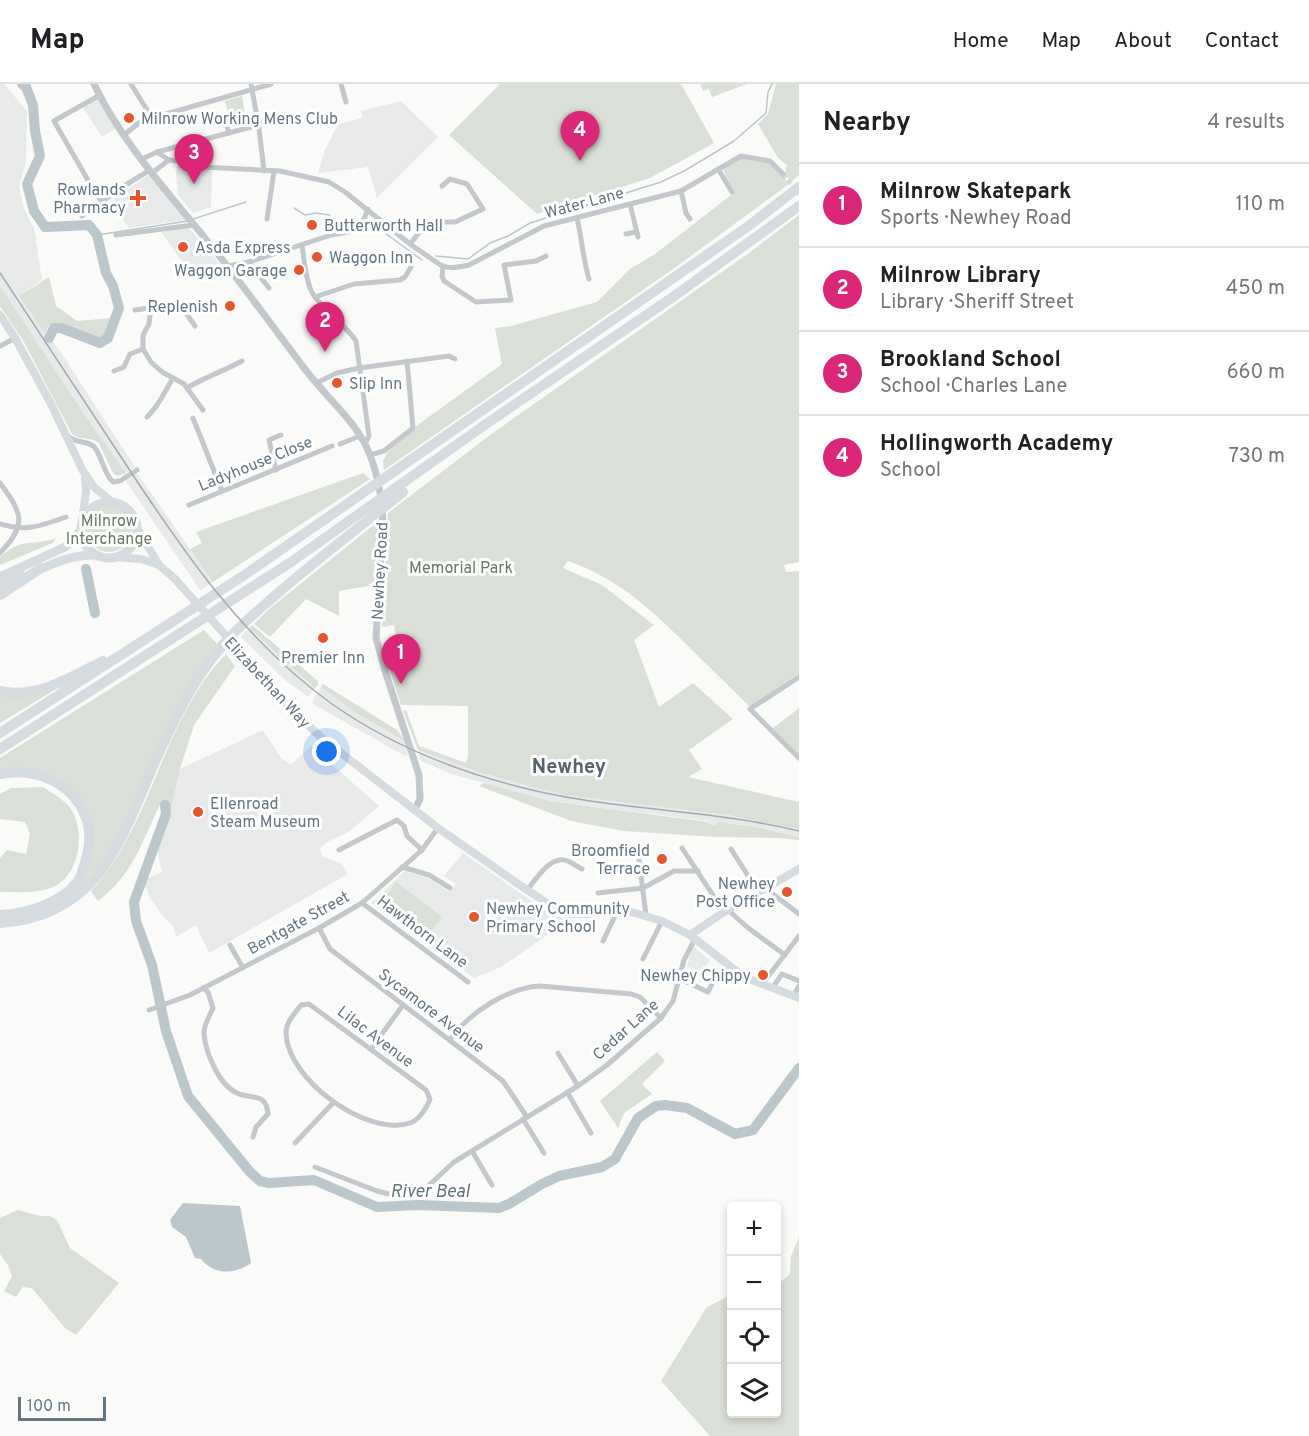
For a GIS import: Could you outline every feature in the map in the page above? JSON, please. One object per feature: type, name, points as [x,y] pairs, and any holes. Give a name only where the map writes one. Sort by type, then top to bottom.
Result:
[{"type":"highway","points":[[0,733],[154,636],[364,494],[750,225],[799,187]]},
{"type":"highway","points":[[0,749],[367,515],[486,424],[673,297],[799,206]]},
{"type":"highway","points":[[0,577],[64,547],[74,539],[90,509],[99,504],[112,502],[132,513],[137,528],[136,536],[128,549],[115,557],[84,555],[69,557],[0,586]]},
{"type":"highway","points":[[0,923],[15,922],[57,908],[78,895],[107,865],[133,817],[179,710],[205,668],[235,632],[367,515]]},
{"type":"highway","points":[[82,525],[86,544],[93,553],[100,556]]},
{"type":"highway","points":[[0,595],[41,568]]},
{"type":"highway","points":[[0,691],[27,694],[42,690],[154,636]]},
{"type":"highway","points":[[0,774],[13,771],[34,773],[50,778],[63,786],[75,798],[84,814],[90,843],[78,880],[67,891],[46,905],[18,914],[0,915]]},
{"type":"main road","points":[[0,315],[15,338],[83,471],[94,487],[112,502]]},
{"type":"main road","points":[[82,525],[86,491],[83,471]]},
{"type":"main road","name":"Elizabethan Way","points":[[137,528],[159,565],[296,714],[323,739],[416,809]]},
{"type":"main road","points":[[115,557],[141,559],[159,565]]},
{"type":"main road","points":[[416,809],[438,828],[552,906],[572,914],[628,911],[646,915],[692,937],[744,977],[797,997]]},
{"type":"main road","points":[[692,937],[726,911],[799,869]]},
{"type":"street","name":"Newhey Road","points":[[94,84],[124,135],[228,266],[316,383],[360,436],[370,455],[382,507],[383,524],[376,638],[388,683],[410,743],[421,788],[416,809]]},
{"type":"street","points":[[131,84],[152,118]]},
{"type":"street","points":[[124,135],[140,123],[152,118],[252,86],[271,84]]},
{"type":"street","points":[[341,84],[346,102]]},
{"type":"street","points":[[252,86],[264,171]]},
{"type":"street","points":[[100,95],[54,121],[102,202]]},
{"type":"street","points":[[224,116],[229,133]]},
{"type":"street","points":[[142,159],[157,152],[285,117]]},
{"type":"street","points":[[157,152],[169,160],[213,168],[274,171],[329,182],[443,267],[444,281],[476,302],[511,300],[504,265],[536,261],[546,256]]},
{"type":"street","name":"Water Lane","points":[[443,267],[458,268],[469,265],[544,226],[681,191],[741,156],[746,155],[770,161],[783,174]]},
{"type":"street","points":[[82,216],[169,160]]},
{"type":"street","points":[[718,169],[732,192]]},
{"type":"street","points":[[267,219],[274,171]]},
{"type":"street","points":[[410,244],[423,228],[436,222],[454,222],[486,208],[467,184],[450,176],[442,186]]},
{"type":"street","points":[[681,191],[686,213],[690,219]]},
{"type":"street","points":[[627,234],[637,235],[630,204]]},
{"type":"street","points":[[228,266],[249,262],[353,231],[362,224],[368,209]]},
{"type":"street","points":[[578,218],[583,256],[589,279]]},
{"type":"street","points":[[116,235],[192,222]]},
{"type":"street","points":[[302,246],[310,288],[315,297],[348,329],[356,341],[369,436],[365,444]]},
{"type":"street","points":[[249,262],[269,288]]},
{"type":"street","points":[[315,297],[354,284],[400,280],[405,278],[411,267]]},
{"type":"street","points":[[135,310],[177,304],[181,306],[195,326]]},
{"type":"street","points":[[151,308],[149,324],[143,335],[143,349],[162,372],[184,384],[203,410]]},
{"type":"street","points":[[0,346],[15,338]]},
{"type":"street","points":[[114,371],[124,367],[130,354],[143,349]]},
{"type":"street","points":[[316,383],[337,373],[359,368],[449,356],[455,359]]},
{"type":"street","points":[[187,388],[203,378],[216,375],[242,361]]},
{"type":"street","points":[[370,455],[384,450],[413,428],[407,362]]},
{"type":"street","points":[[147,417],[156,408],[173,378]]},
{"type":"street","points":[[193,418],[222,491]]},
{"type":"street","points":[[66,434],[75,442],[95,447],[107,475],[114,482],[120,481],[137,470]]},
{"type":"street","points":[[276,470],[269,440],[281,435]]},
{"type":"street","points":[[340,444],[360,436]]},
{"type":"street","points":[[76,456],[86,443]]},
{"type":"street","name":"Ladyhouse Close","points":[[189,505],[332,446]]},
{"type":"street","points":[[0,483],[14,502],[20,522],[12,541],[0,553]]},
{"type":"street","points":[[0,524],[18,529],[36,528],[66,517]]},
{"type":"street","points":[[799,677],[750,709],[799,758]]},
{"type":"street","points":[[339,850],[397,820],[404,826],[407,836],[422,850]]},
{"type":"street","name":"Bentgate Street","points":[[149,1010],[165,1006],[243,968],[362,903],[422,850],[438,828]]},
{"type":"street","points":[[682,848],[726,911],[785,955]]},
{"type":"street","points":[[731,849],[762,891],[799,914]]},
{"type":"street","points":[[527,890],[548,865],[556,860],[564,860],[582,868]]},
{"type":"street","points":[[639,860],[646,915]]},
{"type":"street","points":[[402,867],[429,875],[450,888]]},
{"type":"street","points":[[598,893],[643,888],[674,871],[698,871]]},
{"type":"street","name":"Hawthorn Lane","points":[[362,903],[468,982]]},
{"type":"street","points":[[603,941],[615,911]]},
{"type":"street","points":[[643,959],[662,921]]},
{"type":"street","name":"Sycamore Avenue","points":[[319,928],[330,949],[503,1081],[544,1153]]},
{"type":"street","points":[[763,983],[799,936]]},
{"type":"street","name":"Cedar Lane","points":[[315,1167],[393,1195],[426,1188],[454,1162],[578,1086],[607,1065],[661,1018],[673,1001],[692,937]]},
{"type":"street","points":[[230,945],[243,968]]},
{"type":"street","points":[[773,987],[782,974],[799,984],[797,997]]},
{"type":"street","points":[[680,979],[708,992],[712,984]]},
{"type":"street","points":[[450,1039],[467,1020],[508,993],[528,986],[631,994],[640,997],[661,1018]]},
{"type":"street","points":[[203,988],[208,992],[213,1008],[203,1033],[218,1076],[236,1093],[253,1095],[261,1099],[267,1108],[268,1114],[255,1127],[253,1137]]},
{"type":"street","name":"Lilac Avenue","points":[[309,1004],[371,1049],[426,1090],[430,1099],[427,1108],[412,1123],[396,1125],[377,1122],[333,1103],[299,1067],[288,1043],[286,1030],[289,1021],[301,1005],[309,1004]]},
{"type":"street","points":[[371,1049],[403,1005]]},
{"type":"street","points":[[558,1053],[578,1086]]},
{"type":"street","points":[[567,1092],[591,1133]]},
{"type":"street","points":[[296,1143],[333,1103]]},
{"type":"street","points":[[472,1151],[492,1185]]},
{"type":"shaded area","points":[[0,84],[4,84],[27,111],[26,162],[19,186],[24,209],[34,228],[42,280],[19,296],[60,351],[135,467],[123,475],[0,286]]},
{"type":"shaded area","points":[[98,98],[116,128],[102,137],[83,107]]},
{"type":"shaded area","points":[[401,101],[438,137],[377,198],[368,167],[318,173],[325,150],[338,124],[362,118],[361,111]]},
{"type":"shaded area","points":[[178,164],[212,171],[211,207],[193,213],[178,195],[176,172]]},
{"type":"shaded area","points":[[150,174],[186,220],[129,228],[110,202]]},
{"type":"shaded area","points":[[189,228],[222,267],[189,276],[188,270],[161,232]]},
{"type":"shaded area","points":[[137,473],[213,582],[200,590],[126,481]]},
{"type":"shaded area","points":[[249,628],[315,688],[308,697],[285,680],[241,637]]},
{"type":"shaded area","points":[[321,687],[353,711],[406,742],[408,754],[405,756],[313,704],[313,699]]},
{"type":"shaded area","points":[[263,730],[281,758],[291,765],[311,746],[379,806],[350,831],[320,848],[322,856],[342,864],[348,874],[209,953],[196,925],[176,937],[173,926],[150,898],[143,880],[162,872],[157,849],[170,813],[180,769]]},
{"type":"shaded area","points":[[418,750],[482,773],[543,790],[572,796],[752,819],[799,829],[799,837],[755,827],[719,822],[715,825],[707,824],[708,821],[550,801],[451,774],[421,761]]},
{"type":"shaded area","name":"Newhey Community Primary School","points":[[463,853],[549,913],[569,920],[501,967],[474,978],[371,903],[405,871],[427,878],[450,892],[456,884],[444,876]]},
{"type":"shaded area","points":[[694,947],[710,960],[700,975],[693,968],[687,967]]},
{"type":"shaded area","points":[[183,1203],[240,1206],[251,1263],[238,1270],[225,1272],[212,1268],[201,1259],[195,1258],[186,1237],[172,1227],[170,1220]]},
{"type":"green space","points":[[500,84],[681,84],[714,143],[650,178],[537,214],[449,135]]},
{"type":"green space","points":[[700,84],[747,84],[712,97],[709,89],[703,91]]},
{"type":"green space","points":[[776,84],[799,84],[799,175],[791,182],[785,173],[787,165],[778,158],[758,124],[768,114]]},
{"type":"green space","points":[[242,96],[245,116],[235,118],[234,115],[229,116],[225,101]]},
{"type":"green space","points":[[744,157],[772,164],[789,184],[673,269],[384,470],[383,461],[388,452],[419,424],[502,364],[495,328],[511,326],[597,302],[630,269],[655,254],[735,192],[723,168]]},
{"type":"green space","name":"Memorial Park","points":[[799,215],[799,562],[784,565],[786,572],[799,571],[799,674],[750,707],[671,629],[631,595],[586,568],[568,561],[563,568],[602,585],[654,625],[634,640],[659,707],[693,683],[733,719],[689,750],[702,769],[688,777],[799,802],[799,829],[727,815],[572,796],[543,790],[482,773],[418,750],[403,711],[406,710],[419,746],[466,763],[468,706],[401,705],[388,665],[395,663],[393,649],[397,648],[394,625],[382,627],[388,513],[490,435],[749,253]]},
{"type":"green space","points":[[49,277],[56,306],[77,321],[112,318],[107,336],[99,340],[57,324],[49,325],[45,333],[19,296]]},
{"type":"green space","points":[[0,286],[87,419],[126,473],[117,476],[112,471],[99,443],[72,434],[24,342],[0,306]]},
{"type":"green space","points":[[363,473],[370,479],[213,582],[190,549],[202,543],[196,532]]},
{"type":"green space","name":"Milnrow Interchange","points":[[109,506],[125,513],[132,529],[125,545],[109,552],[93,545],[86,529],[93,513]]},
{"type":"green space","points":[[380,520],[374,585],[339,591],[339,616],[306,599],[270,637],[254,624],[268,610]]},
{"type":"green space","points":[[56,538],[53,543],[0,565],[0,557],[15,546]]},
{"type":"green space","points":[[252,625],[318,681],[318,685],[315,688],[249,628]]},
{"type":"green space","points":[[204,630],[219,646],[126,822],[102,863],[81,886],[92,844],[67,785],[0,771],[0,758]]},
{"type":"green space","points":[[226,654],[235,666],[194,725],[180,769],[170,813],[168,804],[161,803],[129,868],[111,890],[98,901],[91,891],[112,864],[130,835],[186,710],[204,681]]},
{"type":"green space","points":[[71,680],[0,723],[0,694]]},
{"type":"green space","points":[[323,684],[397,730],[406,742],[353,711],[321,687]]},
{"type":"green space","points":[[799,708],[799,757],[772,729]]},
{"type":"green space","points":[[484,783],[550,801],[708,822],[708,824],[715,825],[719,822],[755,827],[799,837],[799,840],[624,831],[571,821],[479,786]]},
{"type":"green space","points":[[43,787],[66,804],[76,820],[79,841],[75,862],[63,880],[49,889],[0,892],[0,858],[7,850],[26,854],[30,834],[25,822],[0,819],[0,794],[11,788]]},
{"type":"green space","points":[[396,882],[442,917],[424,940],[379,905]]},
{"type":"green space","points":[[657,1052],[665,1061],[642,1084],[652,1094],[624,1113],[618,1128],[600,1101]]},
{"type":"green space","points":[[18,1210],[40,1216],[50,1216],[57,1220],[70,1248],[119,1283],[76,1335],[65,1328],[32,1288],[23,1287],[16,1297],[4,1291],[12,1276],[0,1254],[0,1218]]},
{"type":"green space","points":[[799,1237],[799,1436],[710,1436],[661,1381],[707,1307],[727,1297],[727,1418],[781,1418],[781,1282],[790,1274],[791,1256]]},
{"type":"waterway","name":"River Beal","points":[[22,84],[26,87],[33,105],[40,156],[27,184],[34,211],[45,227],[89,225],[97,235],[106,273],[113,286],[119,308],[108,338],[100,343],[61,328],[54,328],[49,338]]},
{"type":"waterway","points":[[436,256],[468,259],[490,243],[530,223],[661,182],[686,170],[734,141],[766,113],[768,92],[772,84]]},
{"type":"waterway","points":[[193,219],[246,202]]},
{"type":"waterway","points":[[294,208],[305,215],[316,213],[329,215],[338,227],[346,227],[363,219]]},
{"type":"waterway","points":[[367,220],[422,260]]},
{"type":"waterway","points":[[97,235],[188,221]]},
{"type":"waterway","name":"River Beal","points":[[86,569],[95,613]]},
{"type":"waterway","name":"River Beal","points":[[165,805],[166,814],[134,902],[136,921],[152,965],[166,1031],[188,1096],[250,1172],[260,1181],[269,1183],[314,1180],[377,1207],[418,1205],[499,1208],[559,1176],[602,1167],[615,1159],[638,1118],[656,1106],[687,1108],[735,1134],[753,1130],[799,1068]]},
{"type":"tunnel","points":[[783,174],[799,194]]},
{"type":"tram line","points":[[0,273],[145,494],[216,592],[270,652],[332,704],[374,730],[418,752],[464,771],[512,785],[583,800],[763,823],[799,831]]},
{"type":"place","name":"Milnrow Working Mens Club","points":[[129,118]]},
{"type":"place","name":"Hollingworth Academy","points":[[580,161]]},
{"type":"place","name":"Brookland School","points":[[194,184]]},
{"type":"place","name":"Rowlands Pharmacy","points":[[138,198]]},
{"type":"place","name":"Butterworth Hall","points":[[312,225]]},
{"type":"place","name":"Asda Express","points":[[183,247]]},
{"type":"place","name":"Waggon Inn","points":[[317,257]]},
{"type":"place","name":"Waggon Garage","points":[[299,270]]},
{"type":"place","name":"Replenish","points":[[230,306]]},
{"type":"place","name":"Milnrow Library","points":[[325,352]]},
{"type":"place","name":"Slip Inn","points":[[337,383]]},
{"type":"place","name":"Premier Inn","points":[[323,638]]},
{"type":"place","name":"Milnrow Skatepark","points":[[401,684]]},
{"type":"place","name":"Ellenroad Steam Museum","points":[[198,812]]},
{"type":"place","name":"Broomfield Terrace","points":[[662,859]]},
{"type":"place","name":"Newhey Post Office","points":[[787,892]]},
{"type":"place","name":"Newhey Community Primary School","points":[[474,917]]},
{"type":"place","name":"Newhey Chippy","points":[[763,975]]},
{"type":"district","name":"Newhey","points":[[569,766]]}]
